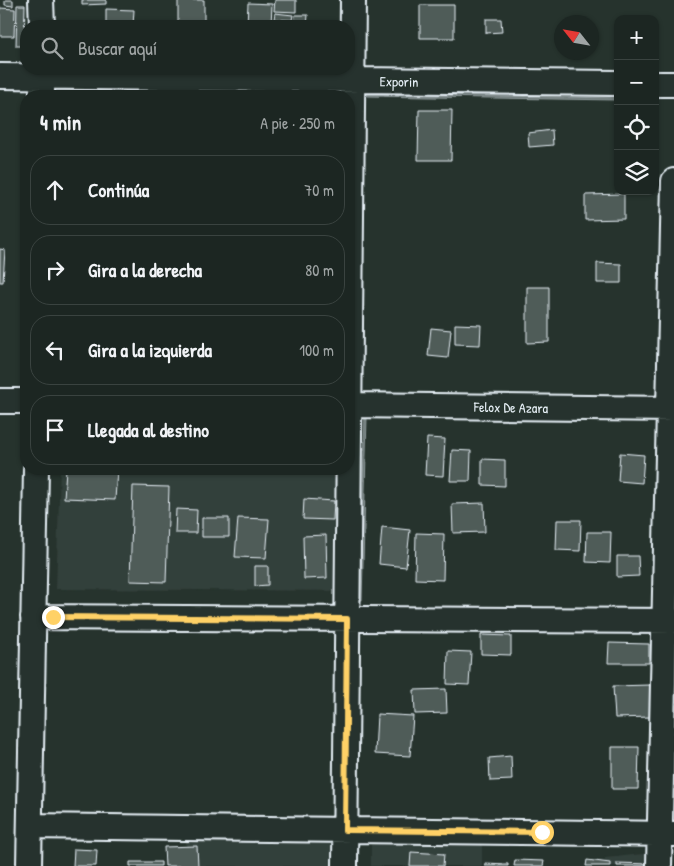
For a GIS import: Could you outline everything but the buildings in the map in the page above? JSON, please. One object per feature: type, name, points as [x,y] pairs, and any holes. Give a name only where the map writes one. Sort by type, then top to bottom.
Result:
[{"type":"street","points":[[41,0],[42,20]]},
{"type":"street","points":[[353,0],[353,20]]},
{"type":"street","points":[[353,75],[353,90]]},
{"type":"street","name":"Exporin","points":[[0,76],[42,81],[353,80],[614,83]]},
{"type":"street","points":[[659,84],[674,84]]},
{"type":"street","points":[[659,866],[667,834],[674,181]]},
{"type":"street","points":[[0,401],[20,401]]},
{"type":"street","name":"Felox De Azara","points":[[355,405],[672,409]]},
{"type":"street","points":[[29,866],[36,475]]},
{"type":"street","points":[[345,866],[348,475]]},
{"type":"street","points":[[33,617],[669,621]]},
{"type":"street","points":[[30,826],[667,834]]},
{"type":"shaded area","points":[[367,94],[614,98],[614,100],[367,96]]},
{"type":"shaded area","points":[[365,413],[656,418],[656,421],[367,416],[362,600],[360,600]]},
{"type":"shaded area","points":[[355,417],[363,417],[351,591],[56,589],[60,475],[355,475]]},
{"type":"shaded area","points":[[186,839],[331,840],[331,866],[185,866]]},
{"type":"shaded area","points":[[371,839],[482,839],[482,866],[371,866]]},
{"type":"shaded area","points":[[652,853],[652,866],[604,866],[605,858]]},
{"type":"route","points":[[53,617],[347,619],[345,830],[542,832]]}]
